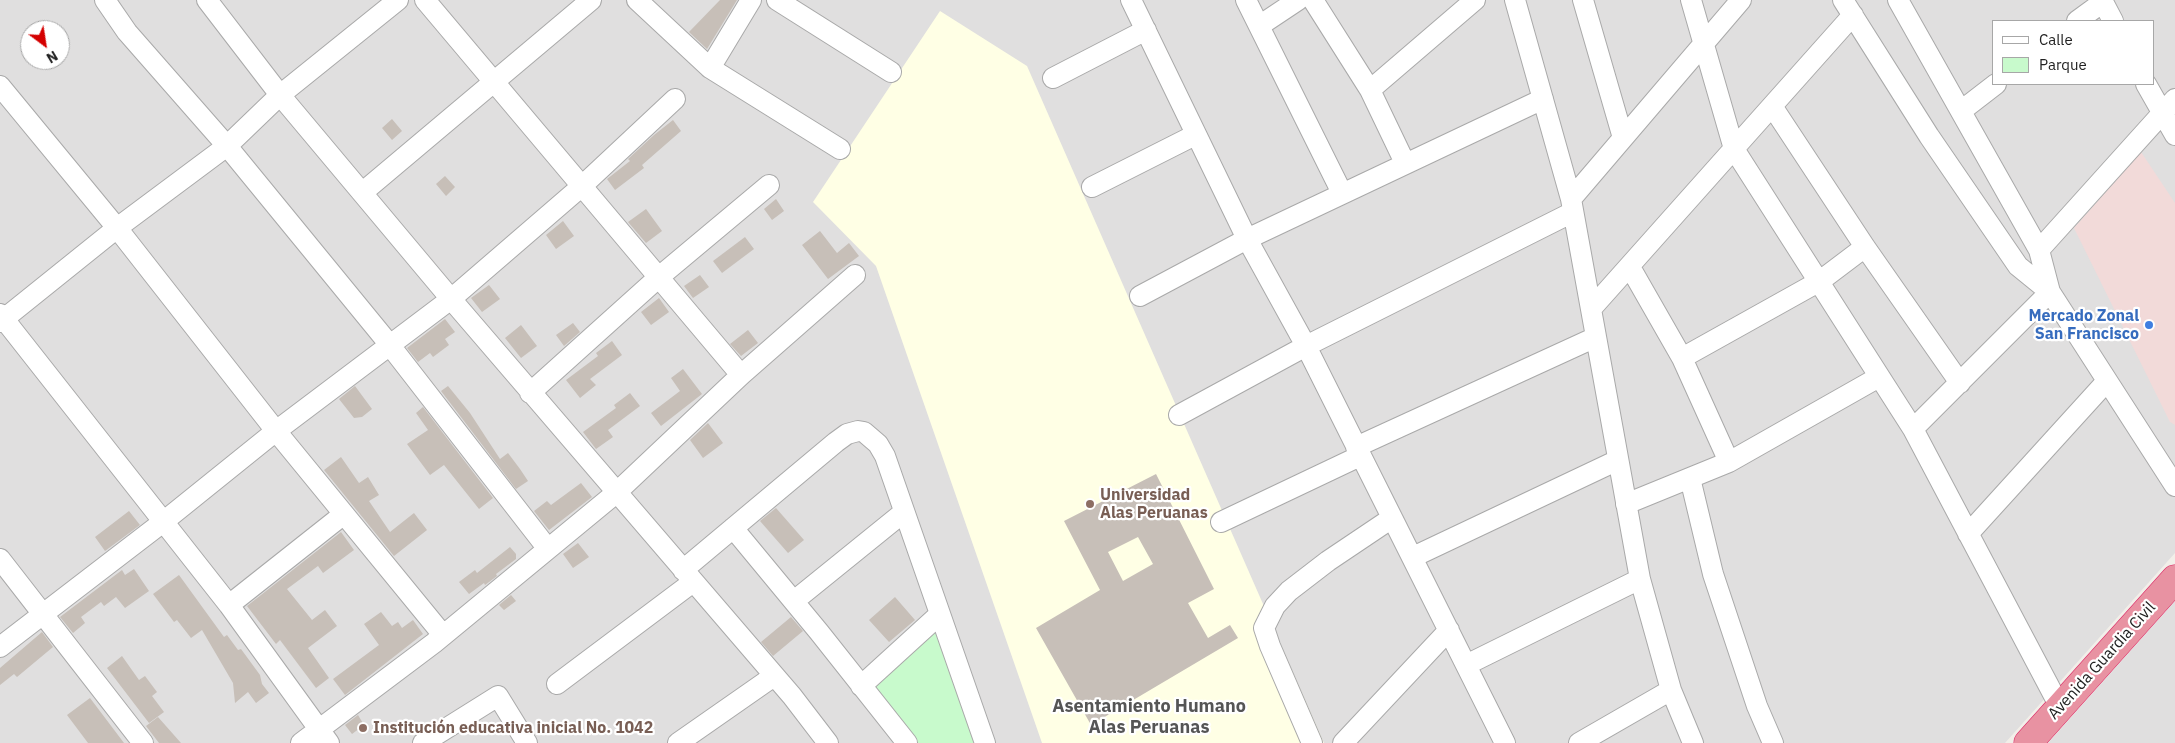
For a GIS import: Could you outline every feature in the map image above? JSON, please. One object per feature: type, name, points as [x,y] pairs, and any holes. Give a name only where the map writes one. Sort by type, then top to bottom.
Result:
[{"type":"highway","name":"Avenida Guardia Civil","points":[[2028,743],[2175,579]]},
{"type":"street","points":[[105,0],[127,32],[227,146],[390,344],[548,549]]},
{"type":"street","points":[[208,0],[280,95],[364,192],[530,393],[774,676],[828,743]]},
{"type":"street","points":[[325,735],[229,606],[1,318],[227,146],[280,95],[398,0]]},
{"type":"street","points":[[425,0],[741,375]]},
{"type":"street","points":[[364,192],[591,0]]},
{"type":"street","points":[[637,0],[710,68],[840,149]]},
{"type":"street","points":[[710,68],[751,0]]},
{"type":"street","points":[[777,0],[891,72]]},
{"type":"street","points":[[1131,0],[1247,239],[1306,346],[1358,452],[1413,557],[1466,665],[1499,740]]},
{"type":"street","points":[[1246,0],[1342,193]]},
{"type":"street","points":[[1259,26],[1298,0]]},
{"type":"street","points":[[1313,0],[1370,90],[1405,163]]},
{"type":"street","points":[[1370,90],[1475,0]]},
{"type":"street","points":[[1515,0],[1572,205],[1640,579],[1671,690],[1693,743]]},
{"type":"street","points":[[1583,0],[1623,138]]},
{"type":"street","points":[[1691,0],[1734,149],[1913,429],[2060,707]]},
{"type":"street","points":[[1178,415],[1572,205],[1623,138],[1741,0]]},
{"type":"street","points":[[1898,0],[2038,250],[2050,292],[2174,481]]},
{"type":"street","points":[[2078,20],[2102,1],[2112,20]]},
{"type":"street","points":[[1591,309],[1772,106],[1848,8],[1929,136],[2018,266],[2050,292]]},
{"type":"street","points":[[1053,78],[1146,30]]},
{"type":"street","points":[[1961,111],[1995,85]]},
{"type":"street","points":[[2147,85],[2169,106],[2175,135]]},
{"type":"street","points":[[0,86],[117,228],[276,431],[443,635]]},
{"type":"street","points":[[0,647],[163,522],[276,431],[451,299],[582,186],[675,99]]},
{"type":"street","points":[[1140,296],[1247,239],[1543,99]]},
{"type":"street","points":[[1772,106],[1865,247],[1960,382]]},
{"type":"street","points":[[2038,250],[2169,106]]},
{"type":"street","points":[[1092,187],[1195,135]]},
{"type":"street","points":[[530,393],[659,277],[769,185]]},
{"type":"street","points":[[1682,358],[1820,281],[1865,247]]},
{"type":"street","points":[[1630,267],[1682,358],[1728,462]]},
{"type":"street","points":[[301,743],[325,735],[616,493],[741,375],[855,275]]},
{"type":"street","points":[[1913,429],[2050,292]]},
{"type":"street","points":[[1221,522],[1358,452],[1596,337]]},
{"type":"street","points":[[1626,504],[1728,462],[1879,377]]},
{"type":"street","points":[[1968,534],[2107,381]]},
{"type":"street","points":[[557,684],[688,576],[733,528],[836,442],[847,434],[858,431],[872,438],[885,456],[985,743]]},
{"type":"street","points":[[1413,557],[1618,460]]},
{"type":"street","points":[[1690,478],[1713,574],[1757,706],[1773,743]]},
{"type":"street","points":[[794,601],[904,512]]},
{"type":"street","points":[[229,606],[344,514]]},
{"type":"street","points":[[1312,743],[1264,628],[1275,606],[1289,591],[1328,561],[1392,518]]},
{"type":"street","points":[[733,528],[907,743]]},
{"type":"street","points":[[0,559],[143,743]]},
{"type":"street","points":[[1466,665],[1640,579]]},
{"type":"street","points":[[861,686],[940,614]]},
{"type":"street","points":[[1342,743],[1449,630]]},
{"type":"street","points":[[678,743],[774,676]]},
{"type":"street","points":[[1579,743],[1671,690]]},
{"type":"street","points":[[423,743],[498,696],[527,743]]},
{"type":"shaded area","points":[[0,0],[2175,0],[2175,553],[2005,743],[0,743]]},
{"type":"shaded area","name":"Universidad Alas Peruanas","points":[[940,11],[1027,66],[1324,743],[1042,743],[876,266],[813,202]]},
{"type":"shaded area","name":"Mercado Zonal San Francisco","points":[[2141,152],[2175,203],[2175,425],[2170,422],[2074,228]]},
{"type":"shaded area","points":[[2175,601],[2175,743],[2048,743]]},
{"type":"green space","points":[[936,626],[976,743],[918,743],[870,685]]},
{"type":"building","points":[[720,0],[737,0],[707,49],[689,32]]},
{"type":"building","points":[[392,119],[402,131],[392,140],[382,128]]},
{"type":"building","points":[[673,120],[681,131],[642,165],[644,168],[615,190],[607,179],[630,161],[628,159]]},
{"type":"building","points":[[445,176],[455,187],[446,196],[436,184]]},
{"type":"building","points":[[776,199],[784,211],[772,220],[764,209]]},
{"type":"building","points":[[646,209],[662,231],[646,243],[628,222]]},
{"type":"building","points":[[563,221],[574,236],[556,249],[546,235]]},
{"type":"building","points":[[820,231],[837,253],[849,243],[859,256],[828,279],[802,245]]},
{"type":"building","points":[[745,237],[754,249],[722,273],[713,261]]},
{"type":"building","points":[[700,275],[709,287],[693,298],[684,286]]},
{"type":"building","points":[[489,285],[500,299],[482,312],[471,298]]},
{"type":"building","points":[[659,298],[669,312],[651,325],[641,312]]},
{"type":"building","points":[[445,319],[455,332],[445,339],[449,345],[433,357],[430,353],[418,362],[407,348]]},
{"type":"building","points":[[573,323],[580,332],[564,346],[556,335]]},
{"type":"building","points":[[521,325],[537,346],[521,358],[505,338]]},
{"type":"building","points":[[748,330],[758,343],[741,356],[730,344]]},
{"type":"building","points":[[612,341],[622,355],[590,379],[596,385],[580,398],[566,380],[598,356],[596,353]]},
{"type":"building","points":[[683,369],[702,394],[661,426],[651,413],[680,391],[671,378]]},
{"type":"building","points":[[355,386],[372,409],[362,417],[354,418],[339,399]]},
{"type":"building","points":[[448,386],[470,413],[500,459],[508,453],[528,481],[516,489],[441,391]]},
{"type":"building","points":[[630,393],[640,406],[608,430],[613,437],[596,449],[583,432],[616,408],[614,405]]},
{"type":"building","points":[[423,407],[493,498],[479,509],[444,465],[430,475],[407,444],[428,430],[416,413]]},
{"type":"building","points":[[708,423],[723,443],[703,458],[690,440]]},
{"type":"building","points":[[341,457],[359,483],[368,477],[379,495],[369,501],[390,532],[414,513],[427,530],[394,556],[324,470]]},
{"type":"building","points":[[1156,474],[1214,589],[1188,603],[1208,638],[1230,625],[1238,638],[1091,725],[1036,628],[1100,590],[1064,521]],"holes":[[[1138,537],[1153,564],[1123,581],[1108,552]]]},
{"type":"building","points":[[581,483],[592,497],[549,530],[534,511],[547,501],[551,505]]},
{"type":"building","points":[[776,508],[804,540],[788,553],[760,521]]},
{"type":"building","points":[[129,511],[140,525],[105,551],[95,537]]},
{"type":"building","points":[[341,532],[354,550],[323,573],[318,566],[287,589],[312,620],[325,610],[337,626],[308,648],[329,678],[316,688],[280,640],[276,644],[247,606]]},
{"type":"building","points":[[578,543],[589,557],[573,568],[563,554]]},
{"type":"building","points":[[510,547],[516,554],[516,559],[485,585],[484,583],[469,594],[459,582],[475,570],[477,573]]},
{"type":"building","points":[[134,569],[149,591],[125,608],[116,597],[104,606],[101,602],[81,617],[85,623],[73,633],[60,617],[122,570],[125,575]]},
{"type":"building","points":[[179,575],[224,637],[227,635],[238,650],[241,649],[260,675],[262,684],[269,693],[256,703],[248,692],[235,703],[233,683],[202,630],[191,638],[177,620],[174,622],[153,594]]},
{"type":"building","points":[[511,595],[516,601],[504,610],[499,605]]},
{"type":"building","points":[[895,597],[915,620],[889,642],[869,620]]},
{"type":"building","points":[[381,612],[392,626],[398,622],[402,628],[413,620],[423,634],[345,695],[333,679],[379,645],[364,624]]},
{"type":"building","points":[[791,617],[803,631],[773,656],[761,642]]},
{"type":"building","points":[[42,632],[53,647],[17,677],[14,674],[0,685],[0,668]]},
{"type":"building","points":[[122,656],[139,680],[145,676],[157,692],[152,696],[164,712],[149,723],[107,668]]},
{"type":"building","points":[[90,698],[124,743],[88,743],[67,715]]},
{"type":"building","points":[[358,715],[364,725],[352,734],[345,725]]},
{"type":"building","points":[[158,717],[181,743],[159,743],[146,726]]},
{"type":"place","name":"Mercado Zonal San Francisco","points":[[2149,325]]},
{"type":"place","name":"Universidad Alas Peruanas","points":[[1090,504]]},
{"type":"place","name":"Institución educativa inicial No. 1042","points":[[363,728]]},
{"type":"district","name":"Asentamiento Humano Alas Peruanas","points":[[1149,718]]}]
